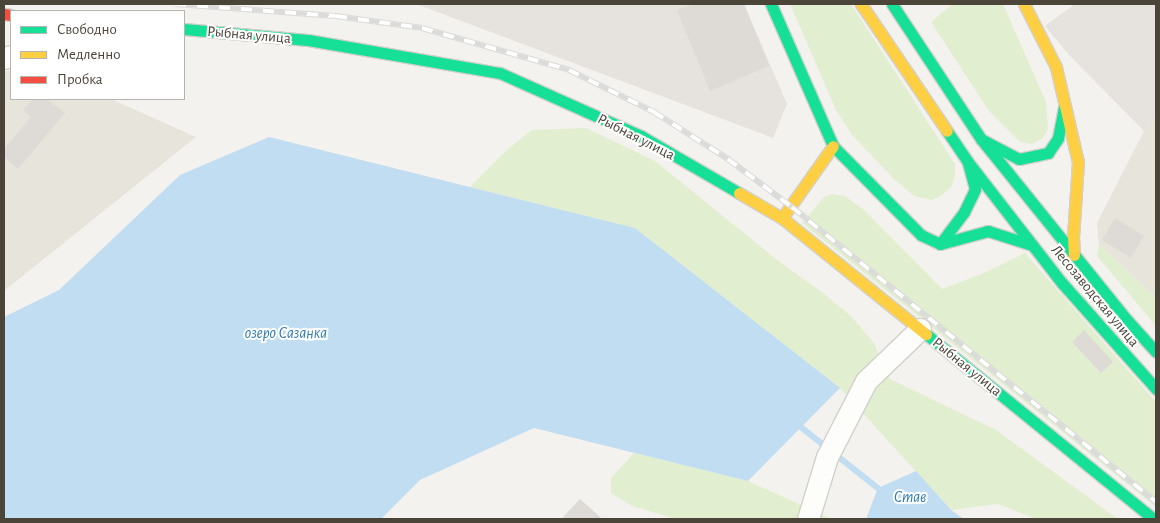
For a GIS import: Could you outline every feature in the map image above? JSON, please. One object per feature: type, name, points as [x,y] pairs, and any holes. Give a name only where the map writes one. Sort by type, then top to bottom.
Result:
[{"type":"street","points":[[771,4],[833,146],[921,235],[940,244]]},
{"type":"street","name":"Лесозаводская улица","points":[[862,4],[968,162],[1110,339],[1156,389]]},
{"type":"street","name":"Лесозаводская улица","points":[[892,4],[982,139],[1127,320],[1156,352]]},
{"type":"street","name":"Лесозаводская улица","points":[[1024,4],[1056,67],[1078,162],[1073,237],[1074,255]]},
{"type":"street","name":"Рыбная улица","points":[[185,29],[308,40],[500,73],[641,136],[782,218],[1154,519]]},
{"type":"street","name":"Лесозаводская улица","points":[[982,139],[1019,159],[1048,153],[1058,138],[1065,102]]},
{"type":"street","points":[[782,218],[792,207],[833,146]]},
{"type":"street","name":"Лесозаводская улица","points":[[940,244],[964,212],[975,189],[968,162]]},
{"type":"street","name":"Лесозаводская улица","points":[[940,244],[988,231],[1032,244]]},
{"type":"street","points":[[808,519],[826,457],[866,381],[920,329]]},
{"type":"shaded area","points":[[416,4],[744,4],[787,104],[773,138]]},
{"type":"shaded area","points":[[1075,4],[1156,4],[1156,116],[1144,131],[1070,56],[1045,26]]},
{"type":"shaded area","points":[[4,71],[10,71],[10,100],[113,100],[196,137],[4,291]]},
{"type":"shaded area","points":[[1156,116],[1156,298],[1099,244],[1097,223],[1144,131]]},
{"type":"green space","points":[[790,4],[851,4],[955,164],[955,176],[951,187],[942,195],[932,200],[914,196],[896,181],[852,135],[836,110]]},
{"type":"green space","points":[[949,4],[1003,4],[1046,102],[1048,129],[1043,138],[1032,144],[1020,142],[989,111],[931,22],[950,6]]},
{"type":"green space","points":[[586,128],[655,161],[781,263],[822,292],[851,316],[874,343],[890,379],[996,430],[1118,519],[1037,519],[998,504],[951,510],[840,388],[635,228],[470,187],[508,149],[532,130]]},
{"type":"green space","points":[[832,194],[845,196],[864,210],[942,289],[984,273],[1025,253],[1156,402],[1156,507],[802,223],[824,197]]},
{"type":"green space","points":[[1099,244],[1156,298],[1156,326],[1097,256]]},
{"type":"green space","points":[[634,453],[748,481],[832,519],[676,519],[632,506],[611,493],[611,478]]},
{"type":"water","name":"озеро Сазанка","points":[[269,137],[635,228],[840,388],[748,481],[534,428],[420,480],[381,519],[4,519],[4,317],[59,290],[180,175]]},
{"type":"water","name":"Став","points":[[916,471],[951,510],[964,519],[866,519],[878,488]]},
{"type":"building","points":[[693,4],[744,4],[769,66],[710,91],[677,10]]},
{"type":"building","points":[[32,100],[48,100],[65,113],[18,169],[4,157],[4,149],[31,117],[23,110]]},
{"type":"building","points":[[1115,218],[1144,236],[1131,258],[1102,240]]},
{"type":"building","points":[[1084,330],[1113,362],[1101,373],[1072,342]]},
{"type":"building","points":[[580,499],[602,519],[566,519],[563,517]]},
{"type":"waterway","points":[[801,427],[878,488]]},
{"type":"railway","points":[[175,4],[336,16],[422,28],[569,70],[654,112],[728,159],[792,207],[1156,502]]},
{"type":"traffic: fast","points":[[771,4],[833,146],[921,235],[940,244],[988,231],[1032,245]]},
{"type":"traffic: fast","points":[[892,4],[981,139],[1127,320],[1156,352]]},
{"type":"traffic: fast","points":[[185,29],[308,40],[500,73],[641,136],[739,193]]},
{"type":"traffic: fast","points":[[981,139],[1019,159],[1048,153],[1058,138],[1064,108]]},
{"type":"traffic: fast","points":[[947,131],[968,162],[1062,283],[1156,389]]},
{"type":"traffic: fast","points":[[940,244],[964,212],[975,189],[968,162]]},
{"type":"traffic: fast","points":[[926,334],[1154,519]]},
{"type":"traffic: slow","points":[[861,4],[947,131]]},
{"type":"traffic: slow","points":[[1024,4],[1056,67],[1078,162],[1073,237],[1074,255]]},
{"type":"traffic: slow","points":[[782,218],[833,146]]},
{"type":"traffic: slow","points":[[739,193],[782,218],[926,334]]},
{"type":"traffic: jam","points":[[4,14],[10,15]]}]
